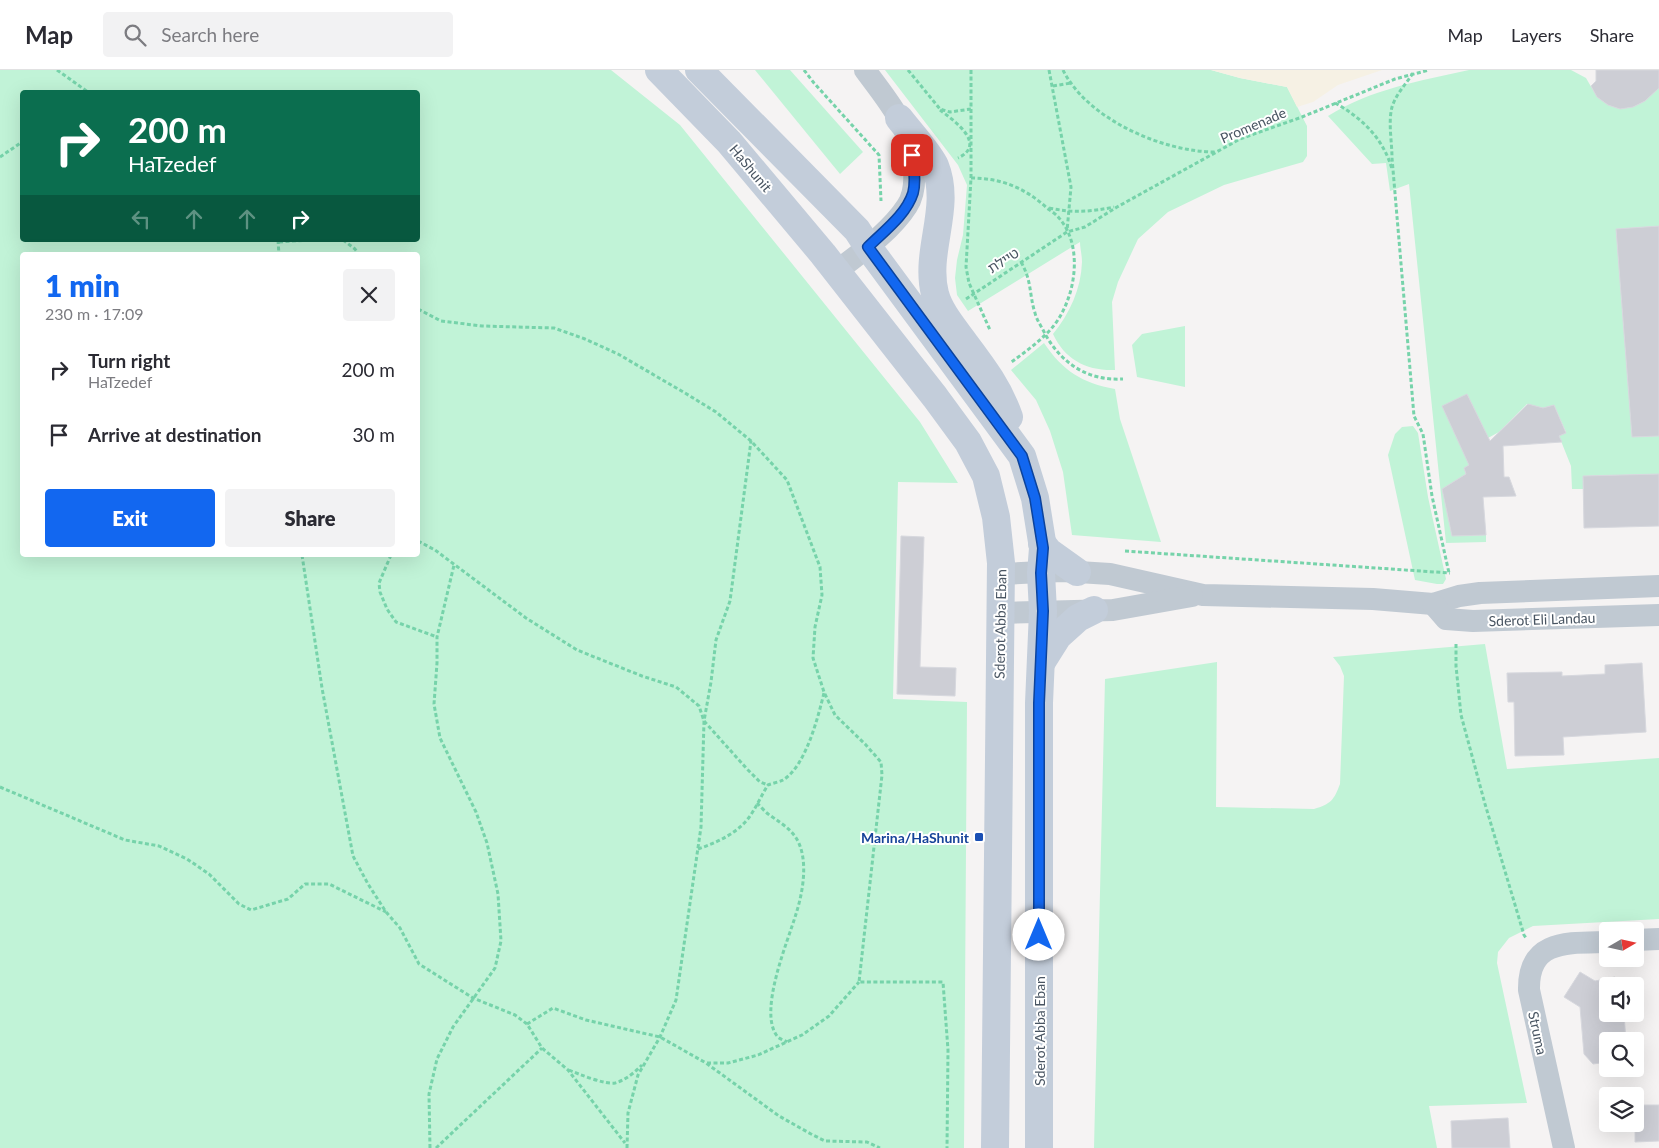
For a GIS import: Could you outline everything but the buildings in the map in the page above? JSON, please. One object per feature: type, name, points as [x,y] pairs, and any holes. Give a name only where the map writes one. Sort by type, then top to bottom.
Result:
[{"type":"street","name":"HaShunit","points":[[659,70],[729,142],[837,271]]},
{"type":"street","points":[[698,70],[857,230],[868,247]]},
{"type":"street","points":[[864,70],[934,164],[940,183],[941,206],[934,242],[935,292],[941,310],[990,376],[1003,400],[1022,456]]},
{"type":"street","points":[[837,271],[868,247],[892,223],[907,206],[913,192],[914,171],[912,155],[899,118]]},
{"type":"street","name":"Sderot Abba Eban","points":[[868,247],[1022,456],[1035,498],[1042,543],[1043,611],[1039,703],[1039,1148]]},
{"type":"street","name":"Sderot Abba Eban","points":[[837,271],[936,397],[968,442],[986,476],[996,517],[1001,574],[995,1148]]},
{"type":"street","points":[[1042,543],[1049,552],[1077,572]]},
{"type":"street","name":"Sderot Eli Landau","points":[[1001,574],[1077,572],[1110,574],[1203,595]]},
{"type":"street","name":"Sderot Eli Landau","points":[[1000,613],[1113,610],[1203,595],[1373,599],[1433,604],[1459,596],[1480,594],[1659,586]]},
{"type":"street","name":"Sderot Eli Landau","points":[[1433,604],[1446,619],[1473,621],[1659,615]]},
{"type":"street","points":[[1041,663],[1058,636],[1078,618],[1094,610]]},
{"type":"street","points":[[1644,940],[1659,939]]},
{"type":"street","points":[[1540,954],[1551,946],[1599,942]]},
{"type":"street","name":"Struma","points":[[1540,954],[1534,964],[1529,980],[1529,990],[1564,1148]]},
{"type":"path","points":[[57,70],[85,90]]},
{"type":"path","points":[[804,70],[814,84],[879,155],[881,207],[892,223]]},
{"type":"path","points":[[908,70],[940,109],[965,130],[969,139],[968,148],[964,155],[954,159]]},
{"type":"path","points":[[971,70],[971,178],[966,267],[969,283],[991,334]]},
{"type":"path","points":[[1049,70],[1071,187],[1067,232]]},
{"type":"path","points":[[1063,70],[1098,112],[1139,134],[1160,144],[1182,149],[1216,152]]},
{"type":"path","name":"Promenade","points":[[1067,232],[1085,227],[1117,206],[1240,139],[1413,73],[1428,70]]},
{"type":"path","points":[[1413,73],[1392,106],[1394,179],[1414,416],[1423,434],[1432,496],[1449,573]]},
{"type":"path","points":[[1052,86],[1072,83]]},
{"type":"path","points":[[1335,103],[1350,112],[1371,130],[1383,145],[1394,179]]},
{"type":"path","points":[[940,109],[950,112],[971,109]]},
{"type":"path","points":[[0,157],[20,143]]},
{"type":"path","points":[[964,180],[971,178],[996,180],[1010,184],[1033,196],[1060,218],[1072,243],[1074,272],[1070,294],[1058,319],[1046,334],[1005,366]]},
{"type":"path","points":[[1048,208],[1068,212],[1089,212],[1117,206]]},
{"type":"path","name":"טיילת","points":[[960,303],[1067,232]]},
{"type":"path","points":[[345,242],[356,252]]},
{"type":"path","points":[[1021,262],[1029,276],[1036,318],[1054,349],[1066,361],[1096,377],[1123,379]]},
{"type":"path","points":[[933,267],[966,267]]},
{"type":"path","points":[[420,309],[441,321],[482,326],[554,328],[585,338],[618,354],[716,412],[751,441],[787,480],[820,567],[822,595],[815,626],[813,658],[824,692],[835,715],[881,762],[882,775],[859,982],[829,1016],[802,1035],[758,1055],[728,1063],[706,1063]]},
{"type":"path","points":[[626,1146],[628,1113],[638,1075],[660,1037],[676,1000],[701,827],[704,721],[716,640],[730,601],[751,441]]},
{"type":"path","points":[[420,542],[435,550],[526,618],[577,650],[642,676],[676,686],[699,706],[704,721],[760,782],[768,785],[782,781],[792,773],[816,727],[824,692]]},
{"type":"path","points":[[1121,551],[1449,573],[1459,572]]},
{"type":"path","points":[[302,557],[322,688],[353,856],[368,884],[386,912],[400,928],[420,964],[473,998],[515,1015],[527,1024],[542,1048],[568,1070],[626,1146]]},
{"type":"path","points":[[390,557],[379,583],[380,592],[387,609],[396,622],[437,637]]},
{"type":"path","points":[[430,1148],[429,1094],[437,1059],[453,1027],[495,968],[501,941],[498,894],[487,843],[476,812],[440,738],[434,704],[437,637],[454,565]]},
{"type":"path","points":[[1457,639],[1456,666],[1464,724],[1485,804],[1524,935],[1540,954]]},
{"type":"path","points":[[698,849],[715,843],[733,833],[750,816],[768,785]]},
{"type":"path","points":[[0,787],[125,840],[159,846],[188,859],[209,874],[240,904],[251,910],[288,899],[305,884],[329,884],[386,912]]},
{"type":"path","points":[[757,803],[770,816],[792,832],[801,849],[803,865],[802,885],[797,913],[785,944],[770,1012],[773,1029],[778,1038],[787,1042]]},
{"type":"path","points":[[859,982],[943,982],[948,1050],[947,1148]]},
{"type":"path","points":[[527,1024],[553,1008],[586,1020],[660,1037],[706,1063],[779,1116],[825,1141],[867,1142],[880,1148]]},
{"type":"path","points":[[436,1148],[542,1048]]},
{"type":"path","points":[[568,1070],[589,1078],[614,1083],[633,1074],[646,1062]]},
{"type":"green space","points":[[0,70],[611,70],[680,125],[920,422],[958,483],[898,482],[893,699],[967,702],[964,1148],[0,1148]]},
{"type":"green space","points":[[755,70],[790,70],[863,152],[840,174]]},
{"type":"green space","points":[[885,70],[1211,70],[1287,87],[1307,126],[1307,156],[1303,162],[1224,185],[1168,212],[1138,239],[1118,282],[1112,302],[1115,370],[1095,368],[1086,366],[1071,357],[1064,351],[1053,334],[1065,318],[1077,291],[1082,262],[1080,242],[968,311],[957,295],[955,278],[963,235],[967,185],[958,165]]},
{"type":"green space","points":[[1469,70],[1571,70],[1586,78],[1597,97],[1608,105],[1620,109],[1633,107],[1645,101],[1659,88],[1659,226],[1616,229],[1632,437],[1659,436],[1659,474],[1583,476],[1583,489],[1572,489],[1571,466],[1559,436],[1566,432],[1554,405],[1543,408],[1527,404],[1499,432],[1488,438],[1467,394],[1469,465],[1464,468],[1466,474],[1442,489],[1452,536],[1486,535],[1486,542],[1446,543],[1409,184],[1390,191],[1386,163],[1372,164],[1328,116],[1379,92]]},
{"type":"green space","points":[[1185,326],[1185,387],[1137,377],[1132,345],[1142,334]]},
{"type":"green space","points":[[1044,343],[1058,361],[1074,374],[1093,383],[1115,389],[1120,419],[1161,542],[1072,535],[1063,472],[1050,431],[1036,400],[1011,370]]},
{"type":"green space","points":[[1413,426],[1418,433],[1428,497],[1446,579],[1443,584],[1415,580],[1388,455],[1395,434],[1402,427]]},
{"type":"green space","points":[[1485,644],[1507,769],[1659,758],[1659,919],[1533,926],[1509,938],[1498,952],[1497,963],[1527,1103],[1429,1106],[1437,1148],[1094,1148],[1105,679],[1217,662],[1216,807],[1314,809],[1331,801],[1340,784],[1344,676],[1340,666],[1333,657]]},
{"type":"sand","points":[[1211,70],[1382,70],[1338,85],[1313,102],[1297,107],[1287,87]]},
{"type":"place","name":"Marina/HaShunit","points":[[979,837]]},
{"type":"route","points":[[912,155],[914,171],[913,192],[907,206],[868,247],[1022,456],[1035,498],[1043,548],[1041,573],[1043,611],[1039,703],[1039,935]]}]
